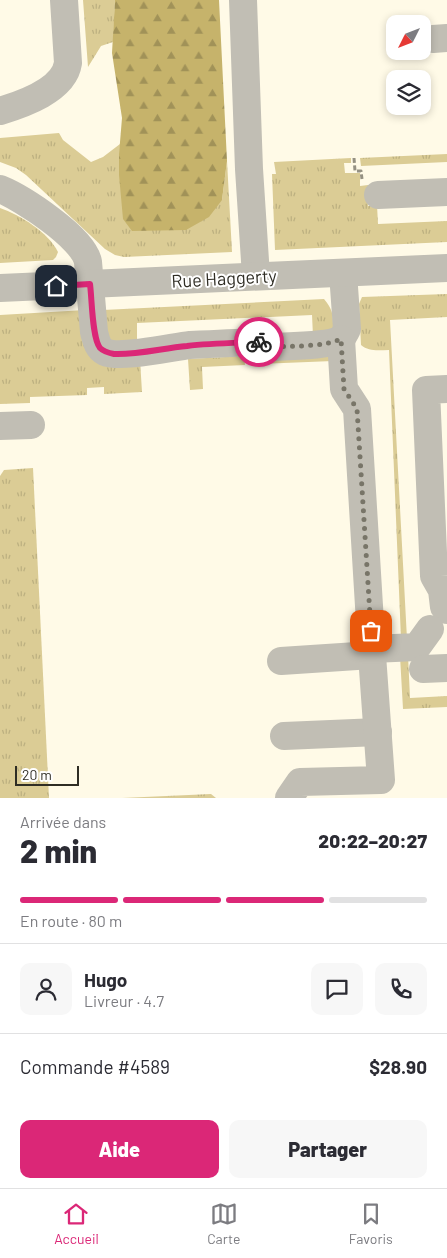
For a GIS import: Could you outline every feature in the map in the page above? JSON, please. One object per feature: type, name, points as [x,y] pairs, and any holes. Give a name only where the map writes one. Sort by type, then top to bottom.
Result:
[{"type":"street","points":[[0,110],[29,100],[57,84],[64,77],[68,63],[64,0]]},
{"type":"street","points":[[243,0],[257,108]]},
{"type":"street","points":[[256,276],[248,140],[266,75]]},
{"type":"street","points":[[0,189],[26,202],[44,215],[72,238],[88,257],[94,332],[99,346],[108,353],[268,342],[272,347],[333,342],[341,339],[346,329],[343,272]]},
{"type":"street","points":[[378,194],[447,192]]},
{"type":"street","name":"Rue Haggerty","points":[[0,288],[447,268]]},
{"type":"street","points":[[288,798],[300,782],[382,780],[357,409],[344,389],[341,339]]},
{"type":"street","points":[[281,661],[417,647],[434,624],[444,607],[442,590],[434,576],[440,541],[426,390],[447,389]]},
{"type":"street","points":[[0,426],[31,425]]},
{"type":"street","points":[[284,736],[378,732]]},
{"type":"green space","points":[[83,0],[115,0],[113,42],[101,46],[88,67]]},
{"type":"green space","points":[[115,0],[219,0],[227,161],[222,200],[209,217],[186,230],[132,231],[123,219],[119,175],[122,118],[112,53]]},
{"type":"green space","points":[[59,133],[63,140],[91,162],[103,157],[120,144],[119,175],[222,200],[227,161],[232,252],[124,257],[115,255],[105,249],[26,175],[16,168],[0,162],[0,138]]},
{"type":"green space","points":[[447,154],[447,162],[361,166],[360,158]]},
{"type":"green space","points":[[351,158],[351,163],[344,163],[345,173],[360,173],[360,186],[368,185],[368,206],[377,205],[378,224],[447,221],[447,242],[275,250],[272,174],[276,174],[274,162]]},
{"type":"green space","points":[[0,208],[25,220],[41,231],[58,252],[56,257],[53,260],[0,263]]},
{"type":"green space","points":[[447,294],[447,317],[390,320],[407,639],[401,639],[389,350],[371,350],[361,345],[359,304],[362,297]]},
{"type":"green space","points":[[324,299],[330,307],[333,330],[313,336],[312,315],[137,323],[137,342],[109,342],[103,310]]},
{"type":"green space","points":[[85,310],[86,339],[140,360],[142,392],[104,394],[104,387],[87,388],[87,395],[30,397],[30,403],[0,404],[0,315]]},
{"type":"green space","points":[[332,352],[333,361],[259,364],[259,356]]},
{"type":"green space","points":[[244,356],[245,365],[202,367],[203,389],[190,390],[188,359]]},
{"type":"green space","points":[[33,468],[49,798],[0,798],[0,476],[4,470]]},
{"type":"green space","points":[[408,655],[410,698],[447,696],[447,707],[403,709],[400,656]]},
{"type":"green space","points":[[211,794],[216,798],[122,798]]},
{"type":"way so far","points":[[259,342],[268,342],[272,347],[322,344],[341,339],[344,389],[357,409],[371,631]]},
{"type":"route","points":[[56,286],[90,284],[96,340],[103,351],[108,353],[259,342]]}]
